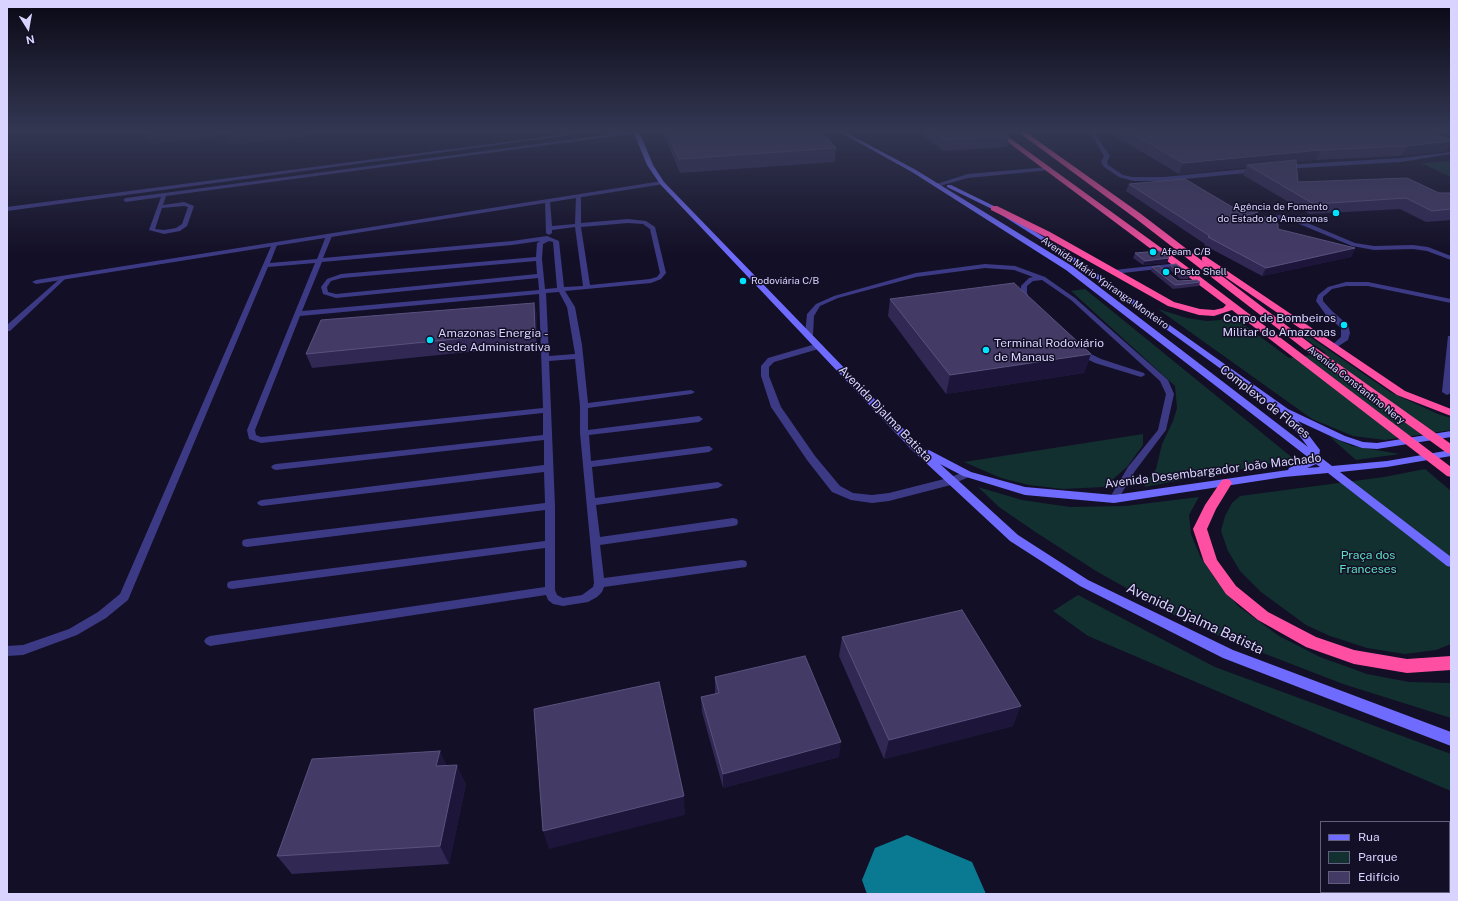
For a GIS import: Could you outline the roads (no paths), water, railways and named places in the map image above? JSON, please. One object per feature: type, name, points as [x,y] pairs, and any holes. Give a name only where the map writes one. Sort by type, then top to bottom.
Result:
[{"type":"highway","name":"Avenida Constantino Nery","points":[[1054,173],[1179,265],[1451,474]]},
{"type":"highway","name":"Avenida Constantino Nery","points":[[1078,173],[1138,216],[1312,350],[1451,452]]},
{"type":"highway","points":[[994,208],[1021,220],[1171,304],[1187,310],[1214,313],[1226,310],[1231,306]]},
{"type":"highway","points":[[1138,216],[1236,279],[1401,393],[1451,413]]},
{"type":"highway","points":[[1226,483],[1210,508],[1200,529],[1211,562],[1231,590],[1263,616],[1311,642],[1354,657],[1407,666],[1451,663]]},
{"type":"main road","name":"Avenida Djalma Batista","points":[[655,173],[662,183],[915,447],[1014,538],[1098,590],[1228,654],[1451,739]]},
{"type":"main road","name":"Avenida Mário Ypiranga Monteiro","points":[[918,173],[994,208],[1059,249],[1117,289],[1285,411],[1342,438],[1362,445],[1377,446],[1451,434]]},
{"type":"main road","name":"Avenida Mário Ypiranga Monteiro","points":[[939,184],[1037,247],[1100,291]]},
{"type":"main road","name":"Complexo de Flores","points":[[1100,291],[1451,563]]},
{"type":"main road","name":"Avenida Mário Ypiranga Monteiro","points":[[1284,474],[1313,462],[1315,450],[1285,411]]},
{"type":"main road","name":"Avenida Desembargador João Machado","points":[[915,447],[967,474],[1025,491],[1114,499],[1284,474],[1387,464],[1451,452]]},
{"type":"street","points":[[7,209],[279,173]]},
{"type":"street","points":[[939,184],[968,176],[1002,173]]},
{"type":"street","points":[[36,282],[662,183]]},
{"type":"street","points":[[1447,392],[1451,338]]},
{"type":"street","points":[[819,346],[771,360],[765,366],[765,376],[776,407],[811,458],[836,489],[852,496],[872,499],[888,497],[951,481],[967,474]]},
{"type":"lane","points":[[126,200],[326,173]]},
{"type":"lane","points":[[1117,173],[1121,176],[1133,179],[1219,173]]},
{"type":"lane","points":[[160,207],[184,204],[191,206],[185,225],[171,232],[152,230],[164,195]]},
{"type":"lane","points":[[578,197],[578,225],[587,288]]},
{"type":"lane","points":[[547,201],[549,238]]},
{"type":"lane","points":[[1255,222],[1279,217],[1291,218],[1354,245],[1374,248],[1413,247],[1428,249],[1451,258]]},
{"type":"lane","points":[[298,314],[651,281],[659,278],[663,272],[653,228],[644,222],[628,221],[549,228]]},
{"type":"lane","points":[[329,236],[251,430],[252,437],[261,440],[546,410]]},
{"type":"lane","points":[[266,265],[512,243],[549,238],[556,242],[561,290],[571,307],[579,356],[584,406],[584,433],[599,583],[598,589],[584,599],[557,601],[552,596],[550,590],[550,506],[544,359],[544,310],[539,259],[540,243],[549,238]]},
{"type":"lane","points":[[7,652],[23,650],[73,632],[102,615],[124,597],[274,245]]},
{"type":"lane","points":[[539,259],[341,276],[329,280],[324,287],[325,293],[336,296],[541,276]]},
{"type":"lane","points":[[1114,272],[1179,265]]},
{"type":"lane","points":[[809,335],[810,316],[818,305],[836,297],[916,275],[985,266],[1015,268],[1043,278],[1073,299],[1164,380],[1170,394],[1162,430],[1132,469],[1114,499]]},
{"type":"lane","points":[[1159,267],[1174,279]]},
{"type":"lane","points":[[7,329],[63,278]]},
{"type":"lane","points":[[1033,311],[1026,301],[1024,286],[1031,279],[1043,278]]},
{"type":"lane","points":[[1186,283],[1200,281]]},
{"type":"lane","points":[[1334,347],[1346,338],[1346,332],[1345,327],[1329,313],[1319,301],[1320,296],[1330,288],[1346,284],[1368,284],[1451,301]]},
{"type":"lane","points":[[1072,346],[1098,361],[1141,375]]},
{"type":"lane","points":[[544,359],[579,356]]},
{"type":"lane","points":[[584,406],[691,392]]},
{"type":"lane","points":[[584,433],[699,419]]},
{"type":"lane","points":[[276,467],[547,438]]},
{"type":"lane","points":[[588,464],[709,449]]},
{"type":"lane","points":[[262,503],[548,468]]},
{"type":"lane","points":[[591,502],[718,485]]},
{"type":"lane","points":[[247,543],[550,506]]},
{"type":"lane","points":[[594,542],[733,522]]},
{"type":"lane","points":[[232,585],[550,544]]},
{"type":"lane","points":[[599,583],[742,564]]},
{"type":"lane","points":[[210,641],[550,590]]},
{"type":"place","name":"Agência de Fomento do Estado do Amazonas","points":[[1336,213]]},
{"type":"place","name":"Afeam C/B","points":[[1153,252]]},
{"type":"place","name":"Posto Shell","points":[[1166,272]]},
{"type":"place","name":"Rodoviária C/B","points":[[743,281]]},
{"type":"place","name":"Corpo de Bombeiros Militar do Amazonas","points":[[1344,325]]},
{"type":"place","name":"Amazonas Energia - Sede Administrativa","points":[[430,340]]},
{"type":"place","name":"Terminal Rodoviário de Manaus","points":[[986,350]]},
{"type":"park label","name":"Praça dos Franceses","points":[[1368,562]]}]
